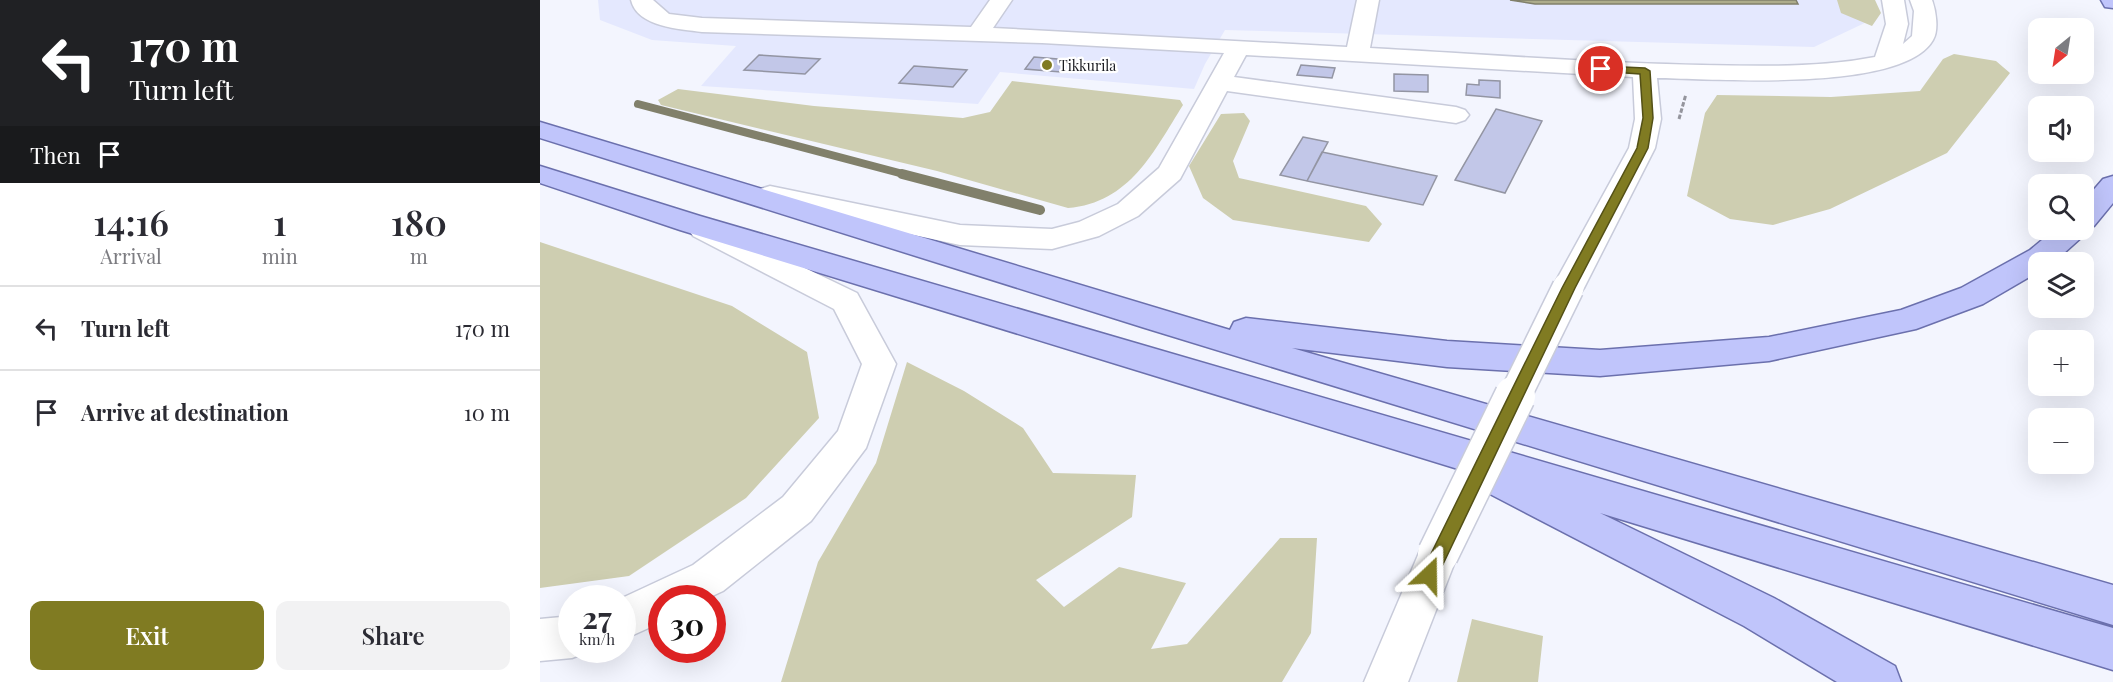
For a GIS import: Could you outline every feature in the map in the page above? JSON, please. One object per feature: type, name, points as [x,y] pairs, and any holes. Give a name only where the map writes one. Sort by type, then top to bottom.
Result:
[{"type":"main road","points":[[540,130],[1156,320],[2113,605]]},
{"type":"main road","points":[[540,174],[690,223],[2113,648]]},
{"type":"main road","points":[[2094,207],[2113,185]]},
{"type":"main road","points":[[1156,320],[1447,354],[1600,363],[1769,349],[1905,321],[1972,296],[2041,257],[2061,240]]},
{"type":"main road","points":[[1425,444],[1759,612],[1879,682]]},
{"type":"street","points":[[642,0],[642,3],[663,20],[702,25],[977,34],[1645,71],[1776,73],[1849,69],[1884,62],[1908,52],[1923,38],[1925,11],[1921,0]]},
{"type":"street","points":[[977,34],[1001,0]]},
{"type":"street","points":[[1357,54],[1368,0]]},
{"type":"street","points":[[1884,62],[1897,33],[1897,9],[1893,0]]},
{"type":"street","points":[[723,186],[960,235],[1052,239],[1089,229],[1128,210],[1170,173],[1222,83],[1239,47]]},
{"type":"street","points":[[1386,682],[1438,554],[1568,288],[1642,148],[1648,118],[1645,71]]},
{"type":"street","points":[[1222,83],[1456,115]]},
{"type":"street","points":[[690,223],[846,302],[879,364],[853,438],[797,510],[708,578],[693,585]]},
{"type":"street","points":[[540,640],[558,638]]},
{"type":"shaded area","points":[[598,0],[1863,0],[1871,20],[1814,47],[1225,30],[1205,64],[1194,89],[1000,72],[978,104],[701,86],[736,46],[652,40],[600,20]]},
{"type":"shaded area","points":[[1510,0],[1796,0],[1798,4],[1535,4]]},
{"type":"shaded area","points":[[1837,0],[1875,0],[1881,13],[1872,26],[1841,13]]},
{"type":"shaded area","points":[[1954,54],[1996,61],[2010,73],[1947,153],[1830,209],[1773,225],[1730,219],[1687,196],[1705,113],[1717,95],[1831,97],[1920,91],[1943,59]]},
{"type":"shaded area","points":[[1012,81],[1180,100],[1183,105],[1162,140],[1138,172],[1124,185],[1090,204],[1068,208],[937,171],[661,105],[658,100],[678,89],[814,106],[963,118],[990,112]]},
{"type":"shaded area","points":[[1244,113],[1250,121],[1233,161],[1239,178],[1366,206],[1382,224],[1369,242],[1233,220],[1203,198],[1189,166],[1221,114]]},
{"type":"shaded area","points":[[540,242],[732,306],[807,352],[819,418],[746,498],[629,576],[540,588]]},
{"type":"shaded area","points":[[907,362],[964,391],[1023,428],[1053,473],[1136,475],[1132,517],[1036,580],[1064,607],[1119,567],[1186,583],[1151,649],[1187,644],[1280,538],[1317,538],[1311,633],[1282,682],[781,682],[818,562],[876,463]]},
{"type":"shaded area","points":[[1472,619],[1543,636],[1538,682],[1457,682]]},
{"type":"building","points":[[759,55],[820,59],[805,74],[744,70]]},
{"type":"building","points":[[1034,57],[1069,60],[1061,72],[1025,69]]},
{"type":"building","points":[[1301,65],[1335,68],[1332,78],[1297,75]]},
{"type":"building","points":[[914,66],[967,70],[953,87],[899,83]]},
{"type":"building","points":[[1394,74],[1428,75],[1428,92],[1394,91]]},
{"type":"building","points":[[1479,80],[1500,81],[1500,98],[1466,95],[1467,84],[1479,85]]},
{"type":"building","points":[[1496,109],[1542,121],[1505,193],[1455,180]]},
{"type":"building","points":[[1303,137],[1328,142],[1307,181],[1280,175]]},
{"type":"building","points":[[1322,152],[1437,176],[1423,205],[1307,181]]},
{"type":"waterway","points":[[638,104],[907,175]]},
{"type":"waterway","points":[[902,174],[1040,210]]},
{"type":"place","name":"Tikkurila","points":[[1047,65]]},
{"type":"route","points":[[1429,575],[1568,288],[1642,148],[1648,118],[1645,71],[1601,69]]}]
